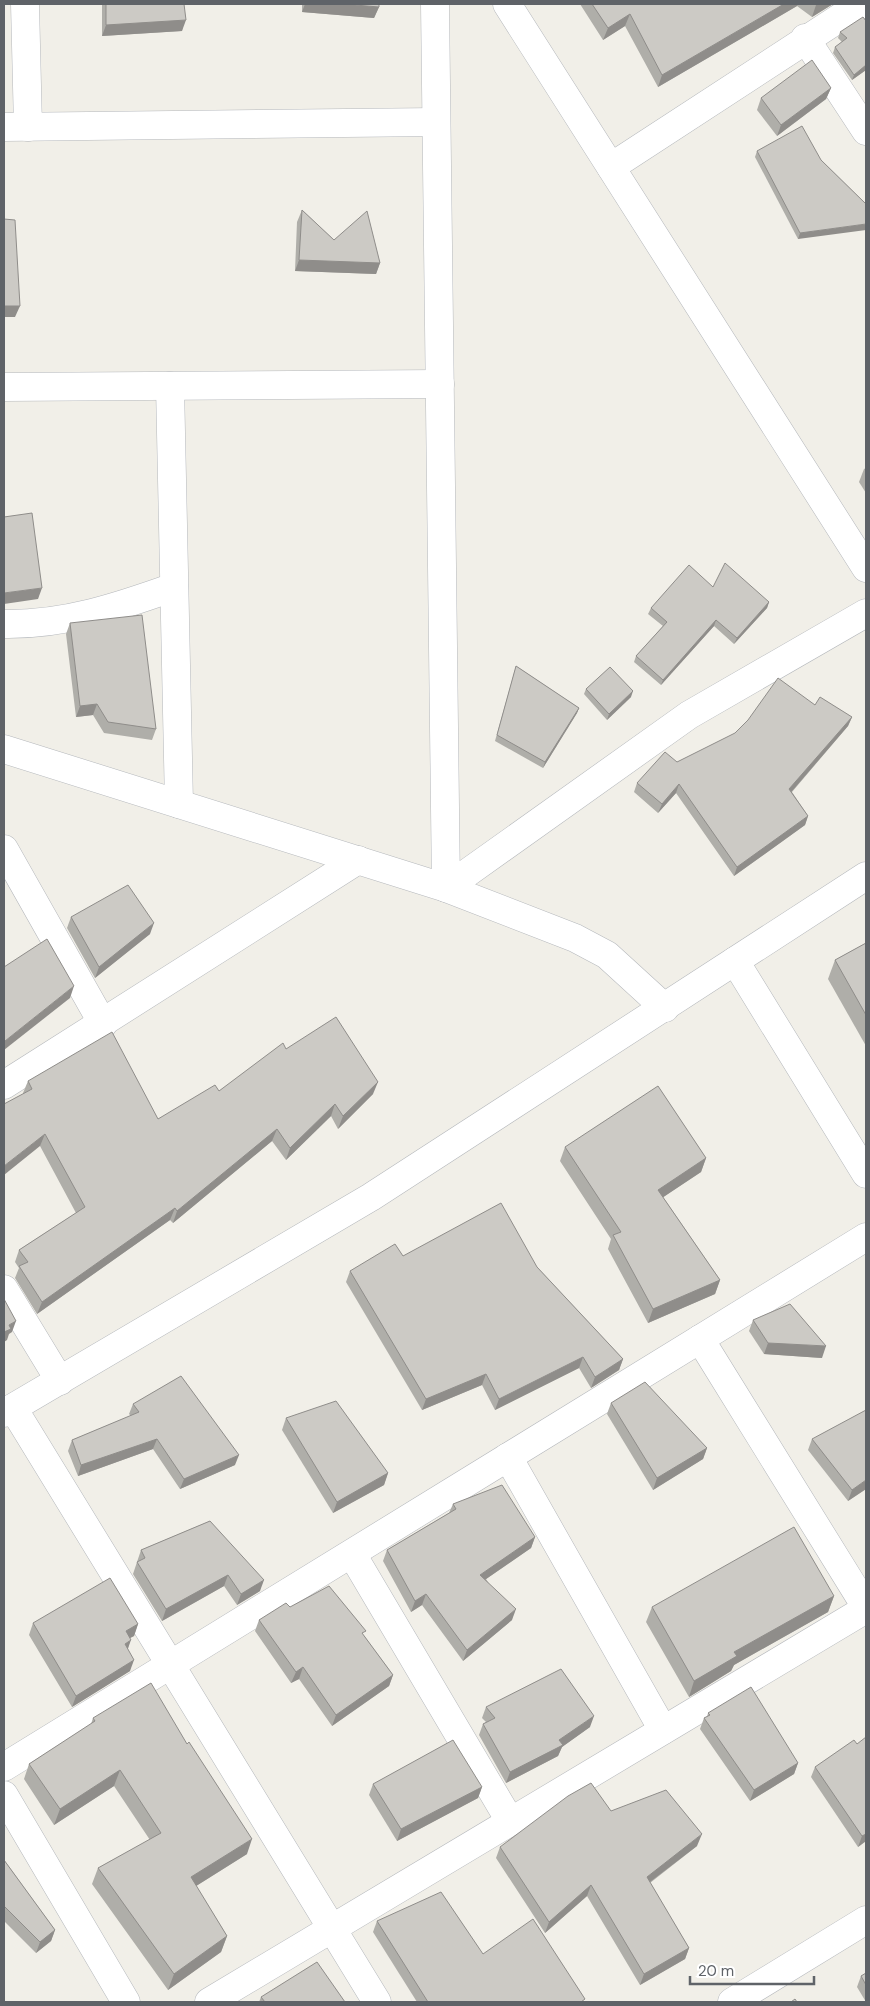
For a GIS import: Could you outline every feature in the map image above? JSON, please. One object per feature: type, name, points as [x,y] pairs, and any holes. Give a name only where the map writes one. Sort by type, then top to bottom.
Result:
[{"type":"street","points":[[25,4],[16,127],[436,122]]},
{"type":"street","points":[[434,4],[446,888]]},
{"type":"street","points":[[507,4],[865,565]]},
{"type":"street","points":[[611,167],[806,38],[861,4]]},
{"type":"street","points":[[806,38],[866,132]]},
{"type":"street","points":[[4,387],[440,384]]},
{"type":"street","points":[[170,386],[179,804]]},
{"type":"street","points":[[4,624],[70,619],[108,611],[174,587]]},
{"type":"street","points":[[446,888],[689,714],[866,612]]},
{"type":"street","points":[[4,749],[446,888],[575,938],[607,954],[665,1008]]},
{"type":"street","points":[[4,849],[103,1024]]},
{"type":"street","points":[[4,1085],[103,1024],[358,860]]},
{"type":"street","points":[[377,2002],[171,1666],[8,1410],[371,1197],[866,876]]},
{"type":"street","points":[[735,961],[866,1174]]},
{"type":"street","points":[[4,1767],[866,1237]]},
{"type":"street","points":[[4,1289],[60,1381]]},
{"type":"street","points":[[209,2002],[866,1608],[700,1339]]},
{"type":"street","points":[[508,1457],[663,1730]]},
{"type":"street","points":[[352,1554],[510,1821]]},
{"type":"street","points":[[4,1795],[126,2002]]},
{"type":"street","points":[[732,2002],[866,1920]]},
{"type":"building","points":[[106,4],[184,4],[186,20],[106,25]]},
{"type":"building","points":[[343,4],[379,4],[379,7]]},
{"type":"building","points":[[592,4],[784,4],[662,75],[630,14],[608,28]]},
{"type":"building","points":[[863,17],[866,21],[866,65],[854,75],[835,47],[847,38],[840,32]]},
{"type":"building","points":[[812,60],[831,88],[781,125],[761,98]]},
{"type":"building","points":[[802,126],[821,160],[866,204],[866,224],[800,233],[757,151]]},
{"type":"building","points":[[302,210],[334,240],[367,211],[380,263],[299,260]]},
{"type":"building","points":[[4,219],[15,220],[20,306],[4,306]]},
{"type":"building","points":[[32,513],[42,588],[4,593],[4,517]]},
{"type":"building","points":[[725,563],[769,602],[737,638],[716,620],[663,680],[636,656],[667,622],[651,608],[689,565],[713,587]]},
{"type":"building","points":[[142,615],[156,729],[108,722],[97,704],[80,706],[70,623]]},
{"type":"building","points":[[516,666],[579,708],[545,762],[497,735]]},
{"type":"building","points":[[610,667],[633,691],[609,714],[586,689]]},
{"type":"building","points":[[778,678],[815,705],[820,697],[852,717],[789,789],[808,816],[737,867],[679,784],[662,804],[637,783],[665,752],[677,762],[735,733],[748,720]]},
{"type":"building","points":[[128,885],[154,923],[99,967],[71,917]]},
{"type":"building","points":[[47,939],[74,986],[5,1041],[4,967]]},
{"type":"building","points":[[866,943],[866,1015],[835,960]]},
{"type":"building","points":[[336,1017],[378,1082],[343,1116],[335,1104],[290,1148],[277,1129],[177,1211],[175,1208],[42,1302],[19,1266],[28,1262],[19,1250],[85,1207],[45,1134],[4,1166],[4,1104],[32,1089],[28,1081],[112,1032],[158,1119],[215,1085],[219,1091],[283,1043],[286,1049]]},
{"type":"building","points":[[658,1086],[706,1158],[658,1190],[720,1280],[653,1309],[613,1235],[621,1232],[565,1147]]},
{"type":"building","points":[[501,1203],[537,1267],[623,1359],[595,1377],[583,1357],[499,1399],[486,1374],[426,1399],[350,1271],[395,1244],[403,1256]]},
{"type":"building","points":[[4,1299],[16,1321],[9,1325],[11,1329],[4,1332]]},
{"type":"building","points":[[790,1304],[826,1346],[768,1343],[753,1320]]},
{"type":"building","points":[[181,1376],[239,1455],[184,1479],[157,1439],[81,1465],[72,1440],[139,1412],[133,1404]]},
{"type":"building","points":[[645,1382],[707,1448],[657,1478],[611,1403]]},
{"type":"building","points":[[336,1401],[388,1473],[337,1502],[286,1418]]},
{"type":"building","points":[[866,1410],[866,1480],[852,1490],[812,1439]]},
{"type":"building","points":[[502,1485],[535,1537],[480,1575],[516,1609],[467,1650],[426,1594],[415,1601],[387,1550],[456,1509],[453,1504]]},
{"type":"building","points":[[210,1521],[264,1580],[241,1594],[228,1575],[166,1609],[137,1562],[145,1558],[141,1550]]},
{"type":"building","points":[[794,1527],[834,1596],[734,1652],[737,1656],[694,1681],[652,1607]]},
{"type":"building","points":[[110,1578],[138,1624],[126,1631],[131,1640],[125,1644],[134,1660],[76,1696],[33,1623]]},
{"type":"building","points":[[329,1586],[366,1631],[362,1633],[393,1675],[336,1715],[303,1667],[296,1672],[259,1620],[286,1603],[290,1607]]},
{"type":"building","points":[[561,1669],[594,1716],[559,1740],[563,1745],[510,1772],[483,1724],[495,1718],[486,1707]]},
{"type":"building","points":[[151,1683],[187,1744],[189,1742],[252,1839],[191,1877],[227,1936],[174,1974],[98,1868],[161,1833],[120,1770],[60,1809],[29,1764],[95,1721],[93,1718]]},
{"type":"building","points":[[751,1687],[798,1763],[754,1790],[704,1718],[710,1715],[708,1713]]},
{"type":"building","points":[[866,1737],[866,1834],[862,1836],[815,1767],[854,1740],[857,1744]]},
{"type":"building","points":[[453,1740],[482,1787],[401,1829],[373,1784]]},
{"type":"building","points":[[591,1783],[611,1811],[666,1790],[702,1834],[647,1877],[689,1948],[644,1974],[591,1885],[549,1922],[500,1847],[568,1796]]},
{"type":"building","points":[[4,1860],[55,1930],[40,1942],[4,1906]]},
{"type":"building","points":[[441,1892],[483,1954],[533,1919],[585,1999],[581,2002],[428,2002],[377,1921]]},
{"type":"building","points":[[317,1962],[345,2002],[265,2002],[261,1997]]},
{"type":"building","points":[[866,1973],[866,1985],[861,1976]]}]
